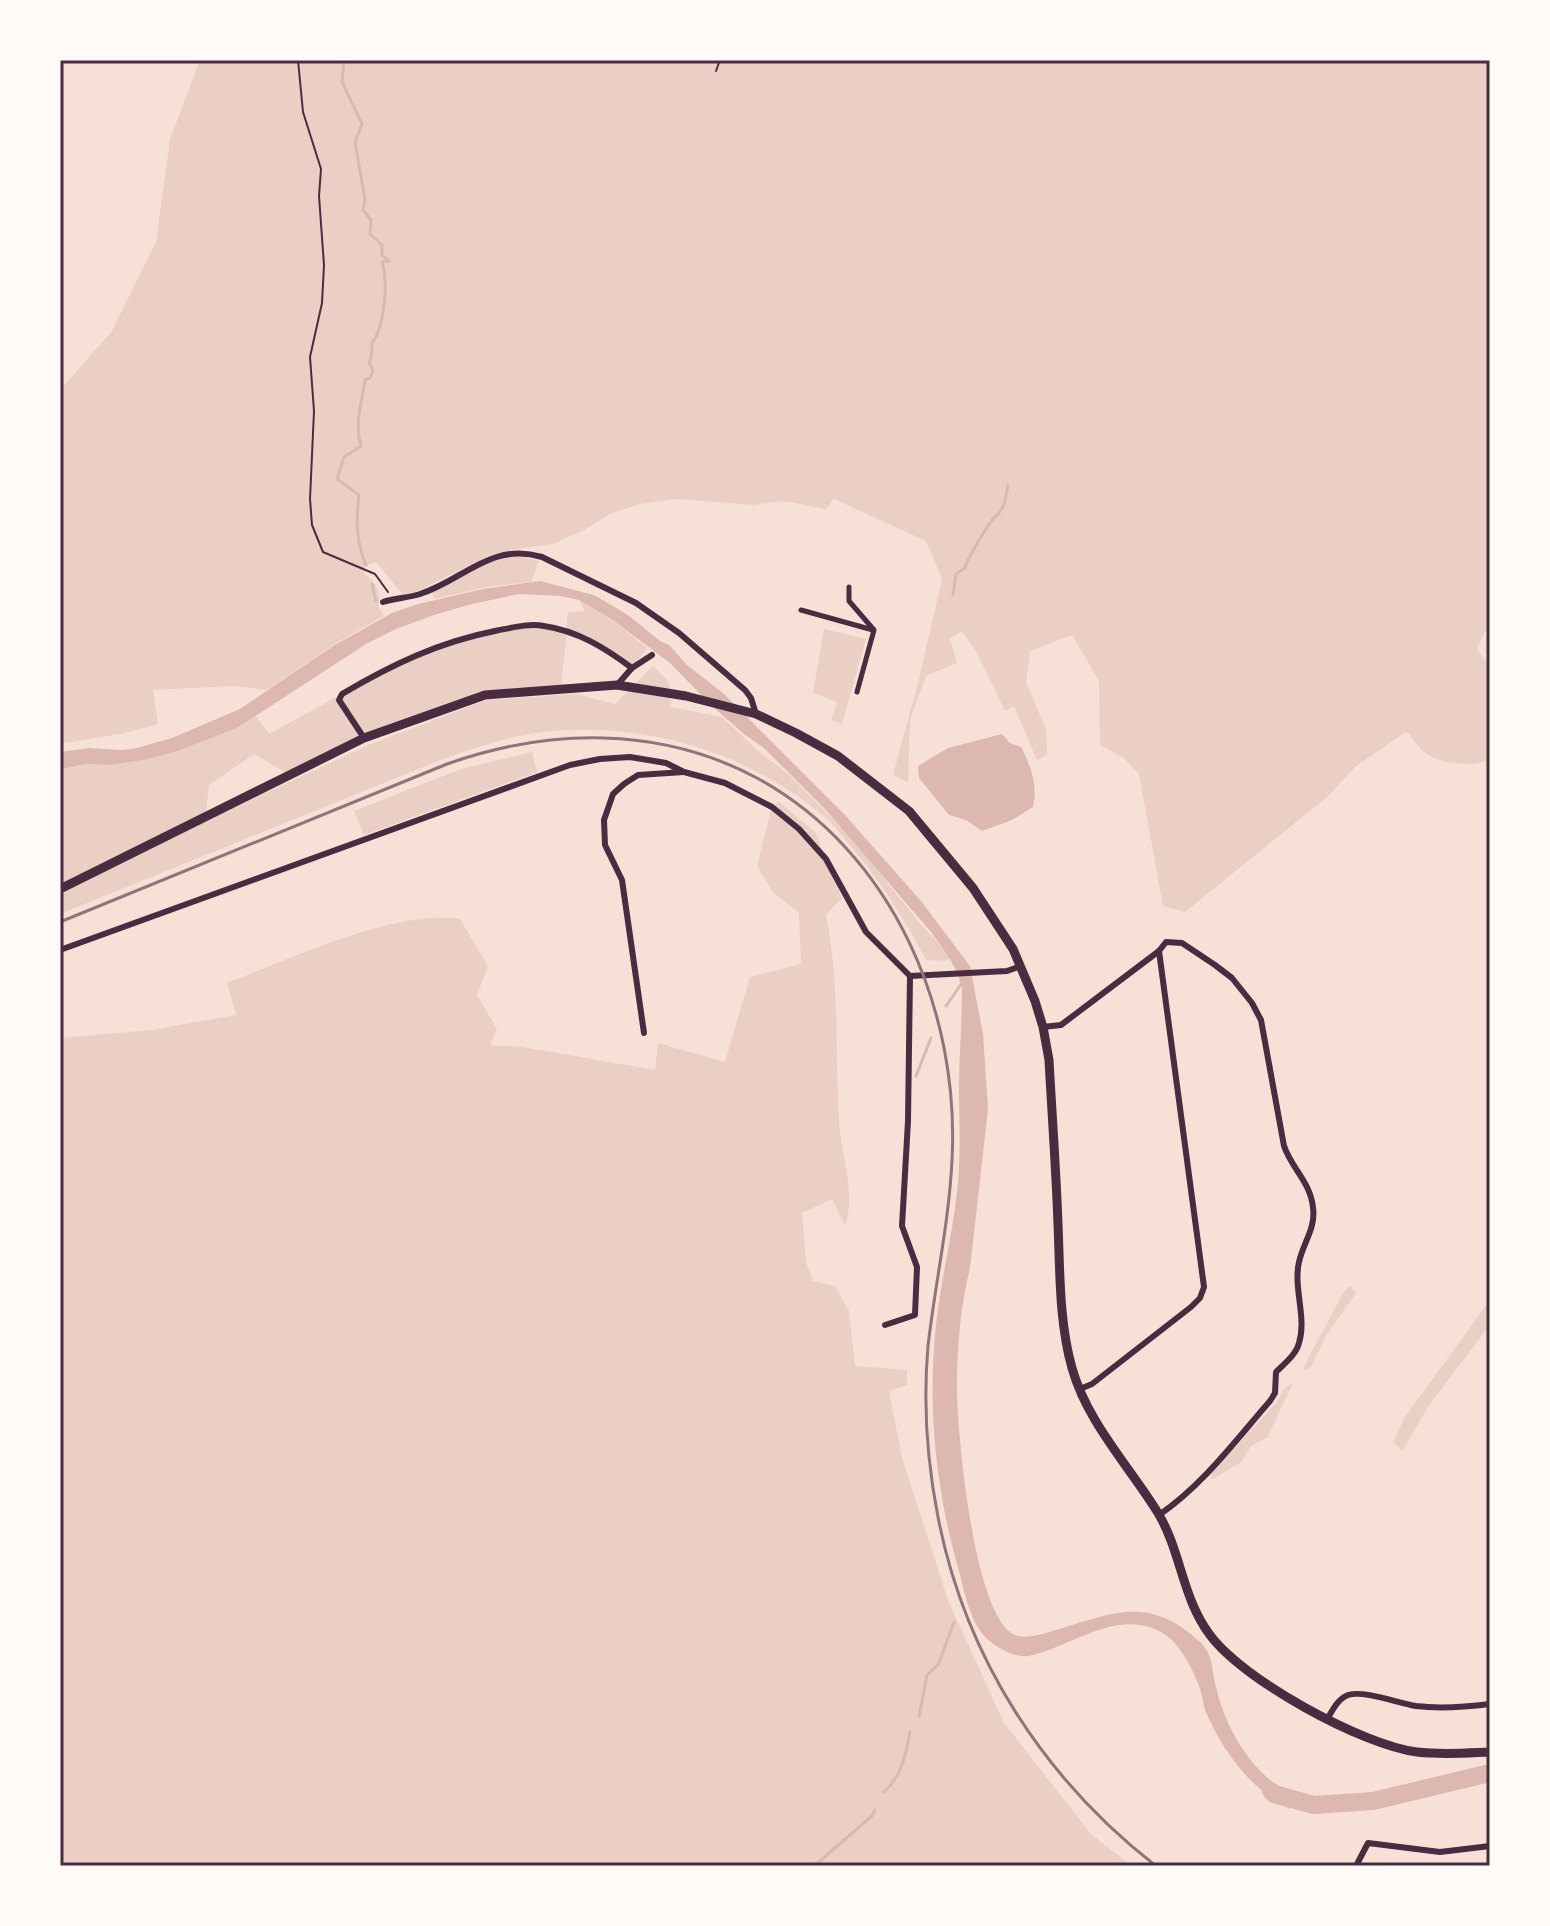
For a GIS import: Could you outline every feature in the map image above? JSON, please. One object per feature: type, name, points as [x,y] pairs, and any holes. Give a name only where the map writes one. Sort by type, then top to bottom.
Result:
[{"type":"main road","points":[[60,889],[364,738],[485,695],[617,685],[686,696],[756,714],[838,756],[909,811],[973,888],[1021,966],[1043,1027],[1049,1060],[1066,1340],[1080,1389],[1103,1433],[1159,1515],[1187,1593],[1209,1634],[1239,1666],[1284,1696],[1385,1744],[1416,1751],[1490,1752]]},
{"type":"street","points":[[383,602],[421,594],[495,557],[526,553],[542,557],[636,603],[679,633],[745,690],[756,714]]},
{"type":"street","points":[[849,587],[849,601],[874,630]]},
{"type":"street","points":[[801,610],[874,630]]},
{"type":"street","points":[[364,738],[339,700],[342,694],[413,655],[484,633],[521,626],[545,626],[578,635],[609,650],[632,668]]},
{"type":"street","points":[[857,692],[874,630]]},
{"type":"street","points":[[617,685],[632,668],[652,655]]},
{"type":"street","points":[[60,950],[570,765],[630,757],[666,763],[684,772],[725,783],[772,807],[799,829],[826,859],[866,932],[910,976],[908,1121],[902,1226],[917,1267],[915,1315],[885,1325]]},
{"type":"street","points":[[644,1033],[622,880],[605,845],[604,820],[613,794],[638,775],[684,772]]},
{"type":"street","points":[[1043,1027],[1061,1025],[1159,951],[1166,942],[1182,943],[1232,978],[1261,1020],[1284,1146],[1288,1158],[1307,1184],[1313,1206],[1314,1225],[1299,1261],[1297,1282],[1301,1336],[1298,1348],[1276,1372],[1275,1393],[1206,1473],[1159,1515]]},
{"type":"street","points":[[1080,1389],[1092,1384],[1191,1307],[1200,1298],[1204,1287],[1159,951]]},
{"type":"street","points":[[910,976],[1007,971],[1021,966]]},
{"type":"street","points":[[1328,1718],[1339,1701],[1347,1695],[1358,1694],[1416,1706],[1490,1704]]},
{"type":"street","points":[[1356,1866],[1368,1843],[1440,1852],[1490,1846]]},
{"type":"path","points":[[298,60],[303,112],[321,169],[319,196],[324,265],[322,303],[310,357],[314,411],[310,499],[312,525],[323,552],[375,574],[394,599]]},
{"type":"path","points":[[716,71],[720,60]]},
{"type":"shaded area","points":[[200,60],[1490,60],[1490,621],[1477,649],[1490,667],[1490,760],[1464,764],[1446,762],[1423,751],[1406,732],[1355,767],[1327,797],[1185,912],[1163,906],[1139,774],[1124,758],[1100,745],[1099,681],[1072,635],[1030,651],[1026,682],[1046,729],[1047,755],[1037,760],[1014,706],[1005,711],[977,653],[962,631],[950,639],[957,663],[926,676],[910,720],[908,782],[893,775],[942,579],[926,541],[834,499],[826,509],[783,501],[754,505],[675,499],[640,504],[612,513],[553,544],[503,551],[403,595],[376,562],[365,566],[364,573],[377,587],[378,606],[384,616],[336,643],[267,690],[234,686],[153,690],[158,724],[60,744],[60,390],[112,331],[156,242],[170,139]]},
{"type":"shaded area","points":[[520,556],[539,561],[531,582],[486,587],[434,599],[432,591],[489,562]]},
{"type":"shaded area","points":[[540,581],[594,595],[628,615],[669,645],[687,665],[724,694],[844,814],[921,901],[970,966],[983,1034],[988,1109],[960,1328],[957,1389],[960,1443],[971,1524],[990,1599],[1003,1624],[1018,1636],[1039,1635],[1099,1617],[1133,1612],[1165,1618],[1182,1628],[1207,1652],[1227,1720],[1244,1751],[1267,1777],[1296,1796],[1289,1809],[1250,1779],[1229,1754],[1205,1710],[1192,1670],[1167,1636],[1150,1627],[1132,1624],[1115,1626],[1025,1656],[1002,1650],[987,1639],[975,1622],[944,1510],[933,1418],[936,1325],[959,1170],[960,980],[950,958],[931,932],[825,809],[765,749],[712,706],[670,663],[610,618],[579,600],[519,594],[472,604],[396,629],[366,644],[237,728],[175,752],[111,765],[86,764],[60,769],[60,752],[89,748],[133,749],[172,738],[240,709],[333,646],[392,613],[483,589]]},
{"type":"shaded area","points":[[579,600],[610,618],[647,648],[632,668],[608,650],[567,631],[561,687],[485,695],[364,738],[290,775],[254,754],[209,785],[205,822],[368,745],[487,700],[576,694],[615,704],[653,666],[669,682],[671,707],[722,717],[787,773],[849,835],[922,926],[953,957],[944,961],[926,960],[891,900],[860,858],[828,820],[794,794],[728,758],[656,737],[619,731],[543,732],[479,747],[60,914],[60,769],[86,764],[111,765],[175,752],[237,728],[256,716],[269,734],[413,655],[521,626],[566,631],[568,612],[585,611]]},
{"type":"shaded area","points":[[824,629],[866,639],[842,724],[831,720],[837,702],[813,693]]},
{"type":"shaded area","points":[[1002,734],[1010,743],[1021,747],[1028,762],[1034,784],[1033,807],[1012,820],[982,831],[966,820],[949,815],[919,778],[918,766],[948,748]]},
{"type":"shaded area","points":[[532,752],[537,772],[364,835],[354,811],[461,769]]},
{"type":"shaded area","points":[[778,801],[815,832],[842,898],[826,915],[833,966],[839,1123],[849,1188],[848,1214],[845,1226],[832,1199],[802,1213],[806,1262],[813,1281],[835,1286],[849,1311],[855,1366],[907,1370],[907,1385],[889,1391],[902,1458],[948,1600],[1004,1723],[1091,1834],[1132,1866],[60,1866],[60,1038],[151,1030],[236,1015],[227,983],[342,938],[405,921],[434,918],[460,919],[488,966],[477,995],[497,1029],[490,1045],[523,1047],[655,1070],[658,1043],[725,1062],[750,977],[801,964],[799,913],[773,892],[757,866],[771,810]]},
{"type":"shaded area","points":[[1350,1286],[1356,1293],[1327,1334],[1311,1367],[1306,1370],[1303,1368],[1343,1293]]},
{"type":"shaded area","points":[[1490,1300],[1490,1325],[1430,1404],[1402,1451],[1393,1442],[1405,1417]]},
{"type":"shaded area","points":[[1293,1383],[1267,1438],[1251,1446],[1241,1462],[1212,1480],[1210,1475],[1276,1403],[1285,1388]]},
{"type":"waterway","points":[[344,60],[342,82],[362,124],[355,142],[365,200],[363,210],[371,220],[370,234],[382,245],[382,255],[389,261],[382,262],[384,306],[378,333],[372,343],[369,362],[373,371],[370,378],[365,380],[359,413],[361,446],[344,457],[337,479],[359,495],[358,531],[366,565]]},
{"type":"waterway","points":[[953,595],[956,574],[965,568],[990,523],[1002,509],[1008,485]]},
{"type":"waterway","points":[[372,584],[376,601]]},
{"type":"waterway","points":[[946,1006],[962,983]]},
{"type":"waterway","points":[[916,1076],[931,1038]]},
{"type":"waterway","points":[[919,1717],[927,1675],[938,1665],[954,1622]]},
{"type":"waterway","points":[[884,1792],[899,1772],[910,1732]]},
{"type":"waterway","points":[[1271,1791],[1314,1805],[1373,1801],[1490,1773]]},
{"type":"waterway","points":[[814,1866],[875,1810]]},
{"type":"railway","points":[[60,922],[447,764],[525,744],[604,738],[643,741],[682,749],[720,761],[757,778],[805,810],[846,848],[881,892],[908,941],[930,993],[944,1048],[951,1104],[952,1160],[928,1346],[926,1410],[934,1496],[951,1569],[989,1666],[1015,1711],[1078,1794],[1156,1866]]}]
